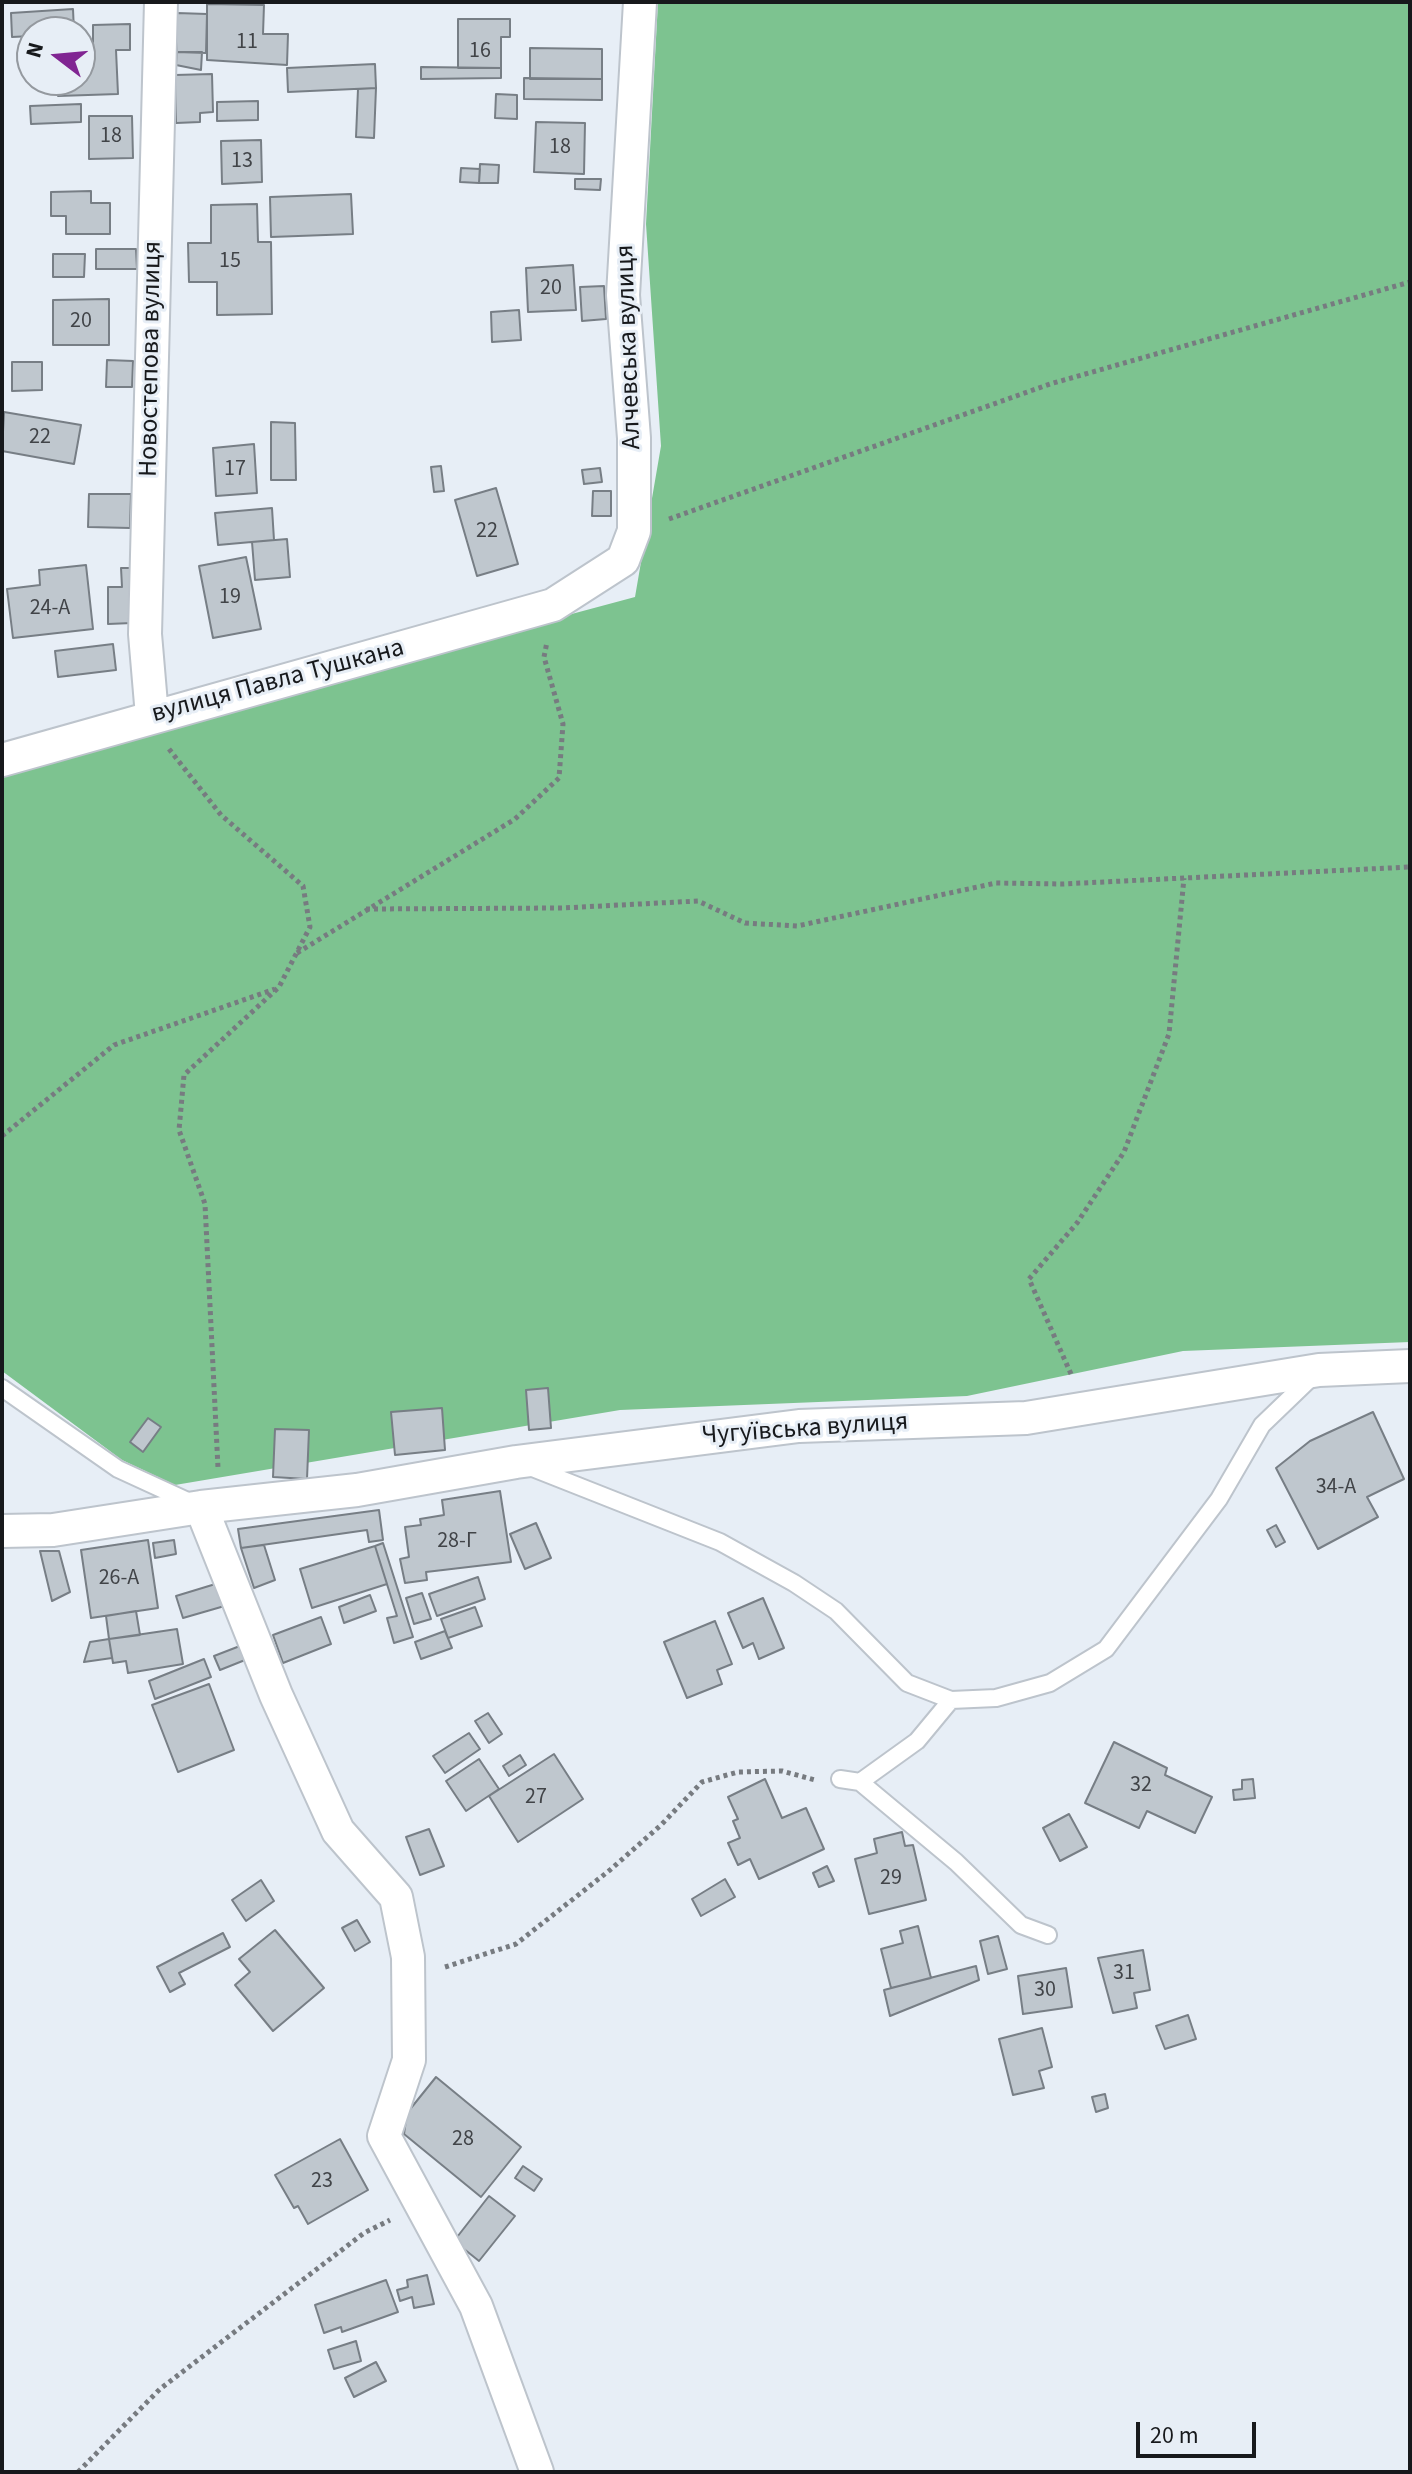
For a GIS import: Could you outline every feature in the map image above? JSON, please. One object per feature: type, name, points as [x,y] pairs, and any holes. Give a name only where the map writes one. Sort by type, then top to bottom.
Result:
[{"type":"street","name":"Новостепова вулиця","points":[[152,716],[145,634],[161,2]]},
{"type":"street","name":"Алчевська вулиця","points":[[553,605],[623,560],[634,531],[634,438],[623,295],[640,2]]},
{"type":"street","name":"вулиця Павла Тушкана","points":[[2,760],[553,605]]},
{"type":"street","name":"Чугуївська вулиця","points":[[2,1531],[53,1530],[210,1506],[357,1490],[516,1462],[799,1426],[1026,1418],[1319,1370],[1410,1366]]},
{"type":"street","points":[[210,1506],[276,1695],[338,1831],[396,1897],[408,1966],[409,2060],[384,2136],[476,2306],[537,2472]]},
{"type":"lane","points":[[516,1462],[720,1542],[794,1583],[836,1611],[907,1683],[951,1700],[996,1698],[1050,1683],[1106,1649],[1219,1499],[1262,1425],[1319,1370]]},
{"type":"lane","points":[[2,1388],[118,1469],[210,1506]]},
{"type":"lane","points":[[860,1782],[917,1741],[951,1700]]},
{"type":"lane","points":[[840,1779],[860,1782],[956,1862],[1021,1925],[1048,1935]]},
{"type":"path","points":[[634,531],[1050,384],[1410,282]]},
{"type":"path","points":[[296,953],[515,819],[559,778],[563,724],[544,657],[553,605]]},
{"type":"path","points":[[152,716],[176,761],[221,815],[303,886],[310,927],[279,987],[184,1075],[179,1130],[205,1204],[210,1506]]},
{"type":"path","points":[[366,909],[562,908],[698,901],[745,923],[797,926],[996,883],[1410,867]]},
{"type":"path","points":[[1086,1407],[1029,1279],[1077,1223],[1124,1152],[1169,1034],[1184,878]]},
{"type":"path","points":[[2,1136],[114,1045],[279,987]]},
{"type":"path","points":[[408,1966],[438,1969],[516,1944],[610,1870],[702,1782],[738,1772],[782,1771],[812,1780],[840,1779]]},
{"type":"path","points":[[78,2472],[160,2389],[364,2233],[421,2205]]},
{"type":"green space","points":[[658,2],[1410,2],[1410,1342],[1183,1351],[967,1396],[620,1410],[175,1485],[122,1460],[2,1371],[2,767],[635,597],[661,446],[646,224]]},
{"type":"building","points":[[207,4],[264,5],[263,34],[288,34],[287,65],[207,60]]},
{"type":"building","points":[[73,9],[73,16],[16,16],[16,37],[12,37],[11,13]]},
{"type":"building","points":[[177,13],[207,14],[206,53],[177,52]]},
{"type":"building","points":[[458,19],[510,19],[510,37],[501,37],[501,68],[458,68]]},
{"type":"building","points":[[130,24],[130,50],[116,50],[118,94],[96,95],[96,25]]},
{"type":"building","points":[[530,48],[602,49],[602,79],[530,79]]},
{"type":"building","points":[[177,52],[202,52],[201,70],[176,65]]},
{"type":"building","points":[[375,64],[376,88],[288,92],[287,68]]},
{"type":"building","points":[[421,67],[501,68],[501,78],[421,79]]},
{"type":"building","points":[[212,74],[213,112],[200,113],[200,122],[176,123],[175,75]]},
{"type":"building","points":[[524,78],[602,79],[602,100],[524,99]]},
{"type":"building","points":[[376,88],[374,138],[356,137],[358,89]]},
{"type":"building","points":[[496,94],[517,95],[517,119],[495,118]]},
{"type":"building","points":[[258,101],[258,120],[217,121],[217,102]]},
{"type":"building","points":[[81,104],[81,122],[31,124],[30,106]]},
{"type":"building","points":[[89,116],[132,116],[133,158],[89,159]]},
{"type":"building","points":[[536,122],[585,123],[584,174],[534,172]]},
{"type":"building","points":[[261,140],[262,182],[222,184],[221,141]]},
{"type":"building","points":[[480,164],[499,165],[498,183],[479,183]]},
{"type":"building","points":[[461,168],[480,169],[479,183],[460,182]]},
{"type":"building","points":[[575,179],[601,179],[600,190],[575,189]]},
{"type":"building","points":[[91,191],[91,203],[110,203],[110,234],[66,234],[66,216],[51,216],[51,192]]},
{"type":"building","points":[[351,194],[353,234],[271,237],[270,197]]},
{"type":"building","points":[[257,204],[258,242],[271,242],[272,314],[217,315],[217,282],[189,282],[188,243],[211,243],[211,205]]},
{"type":"building","points":[[96,249],[136,249],[137,269],[96,269]]},
{"type":"building","points":[[53,254],[85,254],[84,277],[53,277]]},
{"type":"building","points":[[573,265],[576,310],[528,312],[526,268]]},
{"type":"building","points":[[604,286],[606,319],[582,321],[580,287]]},
{"type":"building","points":[[109,299],[109,345],[53,345],[53,300]]},
{"type":"building","points":[[519,310],[521,340],[492,342],[491,312]]},
{"type":"building","points":[[107,360],[133,361],[132,387],[106,387]]},
{"type":"building","points":[[12,362],[42,362],[42,390],[12,391]]},
{"type":"building","points":[[4,412],[81,425],[74,464],[2,451]]},
{"type":"building","points":[[271,422],[295,423],[296,480],[271,480]]},
{"type":"building","points":[[254,444],[257,493],[216,496],[213,448]]},
{"type":"building","points":[[441,466],[444,491],[434,492],[431,467]]},
{"type":"building","points":[[600,468],[602,482],[584,484],[582,470]]},
{"type":"building","points":[[496,488],[518,564],[477,576],[455,500]]},
{"type":"building","points":[[593,491],[611,491],[611,516],[592,516]]},
{"type":"building","points":[[89,494],[131,494],[130,528],[88,527]]},
{"type":"building","points":[[272,508],[274,540],[218,545],[215,513]]},
{"type":"building","points":[[287,539],[290,577],[255,580],[252,542]]},
{"type":"building","points":[[246,557],[261,629],[213,638],[199,566]]},
{"type":"building","points":[[86,565],[93,629],[13,638],[7,589],[40,585],[39,570]]},
{"type":"building","points":[[121,568],[131,568],[132,623],[108,624],[108,587],[122,587]]},
{"type":"building","points":[[113,644],[116,670],[58,677],[55,651]]},
{"type":"building","points":[[548,1388],[551,1428],[529,1430],[526,1390]]},
{"type":"building","points":[[442,1408],[445,1450],[395,1455],[391,1412]]},
{"type":"building","points":[[1373,1412],[1404,1479],[1367,1497],[1378,1517],[1318,1549],[1276,1468],[1310,1441]]},
{"type":"building","points":[[148,1418],[161,1427],[143,1452],[130,1442]]},
{"type":"building","points":[[275,1429],[309,1430],[307,1479],[273,1477]]},
{"type":"building","points":[[500,1491],[511,1562],[426,1572],[427,1580],[405,1583],[400,1559],[409,1557],[405,1527],[421,1525],[420,1519],[444,1515],[442,1500]]},
{"type":"building","points":[[379,1510],[383,1540],[369,1542],[367,1530],[241,1548],[238,1529]]},
{"type":"building","points":[[536,1523],[551,1558],[525,1569],[510,1534]]},
{"type":"building","points":[[1276,1525],[1285,1542],[1276,1547],[1267,1530]]},
{"type":"building","points":[[148,1540],[158,1608],[91,1618],[81,1550]]},
{"type":"building","points":[[174,1540],[176,1554],[155,1558],[153,1543]]},
{"type":"building","points":[[383,1543],[413,1637],[394,1643],[387,1618],[397,1616],[375,1546]]},
{"type":"building","points":[[264,1545],[275,1580],[254,1588],[241,1548]]},
{"type":"building","points":[[375,1546],[387,1584],[312,1608],[300,1569]]},
{"type":"building","points":[[40,1551],[59,1551],[70,1592],[52,1601]]},
{"type":"building","points":[[478,1577],[485,1599],[437,1616],[429,1594]]},
{"type":"building","points":[[222,1582],[228,1605],[183,1618],[176,1596]]},
{"type":"building","points":[[422,1593],[431,1619],[414,1624],[406,1598]]},
{"type":"building","points":[[370,1595],[376,1611],[344,1623],[339,1607]]},
{"type":"building","points":[[763,1598],[784,1648],[759,1659],[753,1643],[743,1648],[728,1613]]},
{"type":"building","points":[[475,1607],[482,1626],[448,1638],[441,1619]]},
{"type":"building","points":[[136,1611],[140,1635],[109,1639],[106,1616]]},
{"type":"building","points":[[321,1617],[331,1644],[283,1663],[273,1635]]},
{"type":"building","points":[[715,1621],[732,1664],[717,1670],[722,1684],[687,1698],[664,1642]]},
{"type":"building","points":[[177,1629],[183,1664],[128,1673],[126,1661],[113,1663],[109,1639]]},
{"type":"building","points":[[445,1631],[452,1648],[421,1659],[415,1642]]},
{"type":"building","points":[[109,1639],[112,1658],[84,1662],[90,1642]]},
{"type":"building","points":[[245,1644],[250,1658],[220,1670],[214,1656]]},
{"type":"building","points":[[204,1659],[211,1677],[155,1699],[149,1681]]},
{"type":"building","points":[[209,1684],[234,1750],[178,1772],[152,1705]]},
{"type":"building","points":[[488,1713],[502,1734],[489,1743],[475,1721]]},
{"type":"building","points":[[469,1733],[480,1749],[445,1773],[433,1756]]},
{"type":"building","points":[[1114,1742],[1167,1768],[1165,1775],[1212,1797],[1195,1833],[1147,1811],[1139,1828],[1085,1803]]},
{"type":"building","points":[[554,1754],[583,1799],[518,1842],[489,1796]]},
{"type":"building","points":[[520,1755],[526,1765],[509,1776],[503,1766]]},
{"type":"building","points":[[479,1759],[499,1789],[466,1811],[446,1781]]},
{"type":"building","points":[[765,1779],[782,1818],[806,1808],[824,1849],[759,1879],[750,1859],[738,1865],[728,1843],[740,1838],[733,1821],[738,1819],[728,1797]]},
{"type":"building","points":[[1253,1779],[1255,1798],[1234,1800],[1233,1790],[1242,1789],[1242,1780]]},
{"type":"building","points":[[1069,1814],[1087,1847],[1060,1861],[1043,1828]]},
{"type":"building","points":[[429,1829],[444,1866],[420,1875],[406,1837]]},
{"type":"building","points":[[902,1832],[905,1846],[913,1845],[926,1900],[869,1914],[855,1859],[877,1853],[874,1839]]},
{"type":"building","points":[[827,1866],[834,1881],[819,1887],[813,1873]]},
{"type":"building","points":[[725,1879],[735,1897],[701,1916],[692,1899]]},
{"type":"building","points":[[261,1880],[274,1901],[246,1921],[232,1900]]},
{"type":"building","points":[[357,1920],[370,1942],[355,1951],[342,1928]]},
{"type":"building","points":[[918,1926],[931,1978],[891,1988],[881,1949],[903,1943],[900,1931]]},
{"type":"building","points":[[275,1930],[324,1988],[273,2031],[235,1985],[250,1972],[239,1959]]},
{"type":"building","points":[[223,1933],[230,1947],[179,1973],[185,1984],[170,1992],[157,1967]]},
{"type":"building","points":[[998,1936],[1007,1969],[988,1974],[980,1941]]},
{"type":"building","points":[[1143,1950],[1150,1990],[1134,1993],[1137,2008],[1113,2013],[1098,1958]]},
{"type":"building","points":[[976,1966],[979,1980],[890,2016],[884,1990]]},
{"type":"building","points":[[1066,1968],[1072,2007],[1023,2014],[1018,1976]]},
{"type":"building","points":[[1188,2015],[1196,2039],[1165,2049],[1156,2026]]},
{"type":"building","points":[[1042,2028],[1052,2067],[1039,2071],[1044,2088],[1013,2095],[999,2039]]},
{"type":"building","points":[[436,2077],[521,2147],[481,2197],[404,2134],[407,2113]]},
{"type":"building","points":[[1105,2094],[1108,2108],[1096,2112],[1092,2097]]},
{"type":"building","points":[[340,2139],[368,2190],[308,2224],[298,2206],[294,2208],[275,2175]]},
{"type":"building","points":[[523,2166],[542,2179],[534,2191],[515,2178]]},
{"type":"building","points":[[489,2196],[515,2216],[479,2261],[454,2241]]},
{"type":"building","points":[[427,2275],[434,2304],[414,2308],[412,2297],[400,2301],[397,2290],[408,2287],[407,2280]]},
{"type":"building","points":[[386,2280],[398,2312],[342,2332],[341,2327],[324,2333],[315,2305]]},
{"type":"building","points":[[356,2341],[361,2361],[334,2369],[328,2350]]},
{"type":"building","points":[[376,2362],[386,2381],[354,2397],[345,2378]]}]
